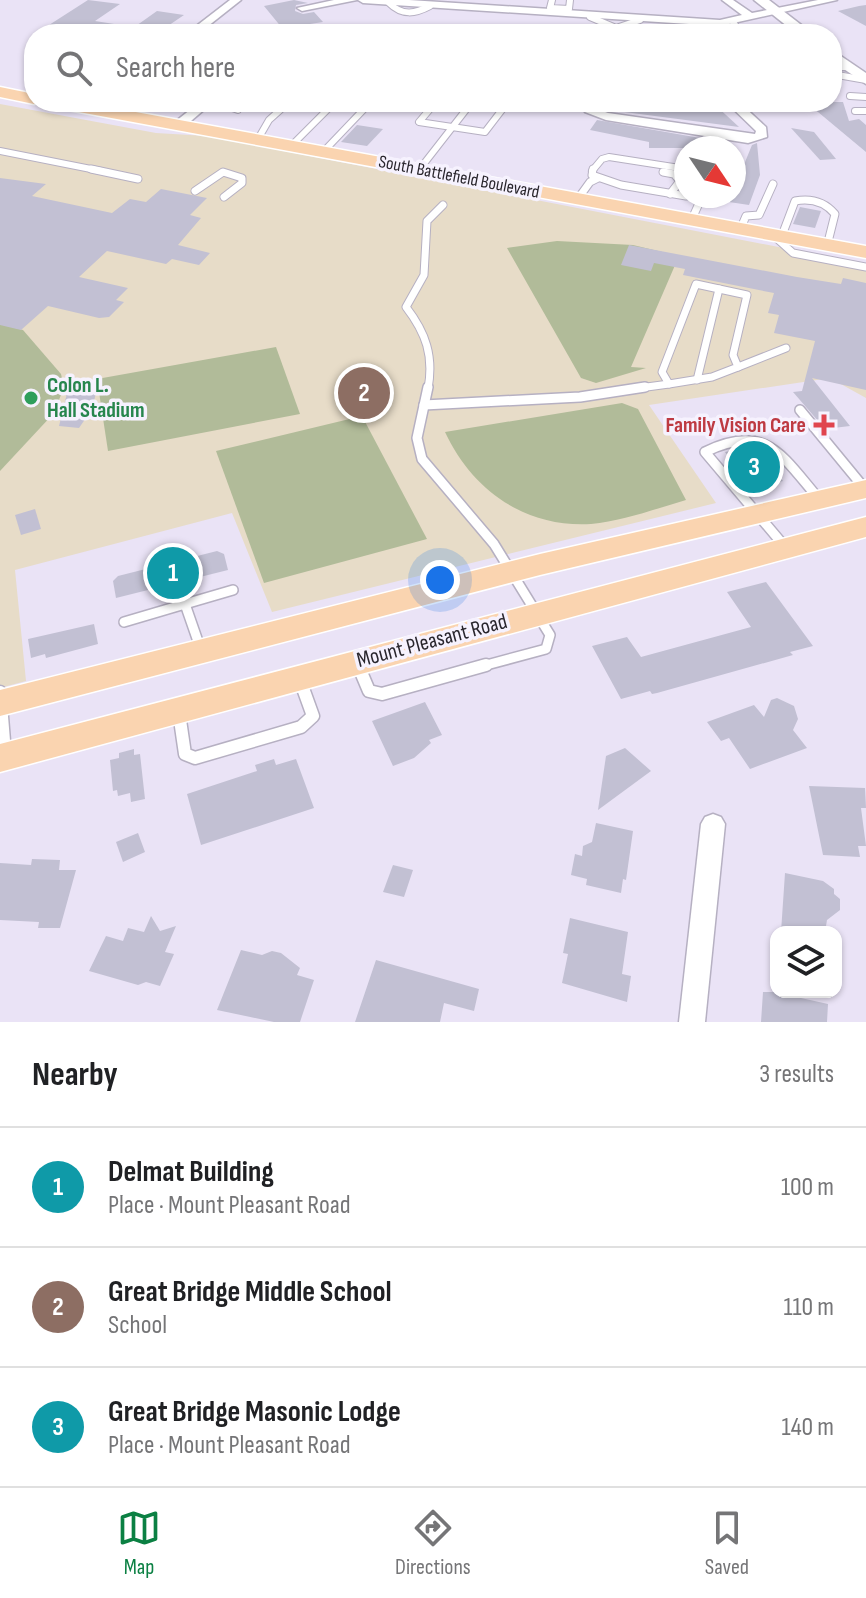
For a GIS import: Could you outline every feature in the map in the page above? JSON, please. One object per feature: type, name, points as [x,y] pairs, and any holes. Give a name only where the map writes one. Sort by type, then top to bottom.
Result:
[{"type":"main road","points":[[761,0],[793,24]]},
{"type":"main road","points":[[842,61],[861,75]]},
{"type":"main road","points":[[0,92],[24,97]]},
{"type":"main road","name":"South Battlefield Boulevard","points":[[127,112],[577,200],[866,252]]},
{"type":"main road","name":"Mount Pleasant Road","points":[[0,703],[201,650],[866,489]]},
{"type":"main road","name":"Mount Pleasant Road","points":[[3,758],[866,527]]},
{"type":"street","points":[[204,24],[236,0]]},
{"type":"street","points":[[302,8],[352,0]]},
{"type":"street","points":[[363,0],[698,23],[733,22],[832,0]]},
{"type":"street","points":[[727,0],[749,16]]},
{"type":"street","points":[[180,124],[195,112]]},
{"type":"street","points":[[595,112],[748,139],[761,137],[762,130],[743,112]]},
{"type":"street","points":[[692,1022],[713,824]]},
{"type":"lane","points":[[552,0],[550,8],[559,12],[569,9],[570,0]]},
{"type":"lane","points":[[850,96],[866,97]]},
{"type":"lane","points":[[855,111],[866,111]]},
{"type":"lane","points":[[258,139],[269,120],[278,112]]},
{"type":"lane","points":[[292,145],[325,112]]},
{"type":"lane","points":[[324,151],[361,112]]},
{"type":"lane","points":[[428,112],[419,122],[485,132],[500,112]]},
{"type":"lane","points":[[419,170],[464,112]]},
{"type":"lane","points":[[0,151],[138,179]]},
{"type":"lane","points":[[674,170],[615,158],[600,161],[592,170],[592,175],[598,178],[674,194]]},
{"type":"lane","points":[[600,161],[674,174]]},
{"type":"lane","points":[[195,191],[217,173],[237,173],[242,183],[224,197]]},
{"type":"lane","points":[[577,200],[590,182],[598,178]]},
{"type":"lane","points":[[740,230],[746,216],[759,215],[773,184]]},
{"type":"lane","points":[[670,194],[674,189]]},
{"type":"lane","points":[[670,194],[674,193]]},
{"type":"lane","points":[[827,246],[835,214],[831,207],[809,200],[795,201],[778,237],[793,253],[866,267]]},
{"type":"lane","points":[[443,205],[427,221],[424,275],[406,307],[422,326],[431,348],[431,374],[417,444],[430,469],[482,525],[515,573],[536,613]]},
{"type":"lane","points":[[691,221],[697,208]]},
{"type":"lane","points":[[669,384],[662,372],[696,284],[747,295],[733,355],[738,367]]},
{"type":"lane","points":[[697,380],[719,289]]},
{"type":"lane","points":[[424,405],[580,397],[697,380],[786,348]]},
{"type":"lane","points":[[800,410],[866,489]]},
{"type":"lane","points":[[786,548],[705,452],[716,445],[743,437],[758,438],[772,446],[819,499]]},
{"type":"lane","points":[[124,622],[233,590]]},
{"type":"lane","points":[[185,604],[201,650]]},
{"type":"lane","points":[[179,709],[185,754],[195,758],[301,727],[313,716],[299,677]]},
{"type":"lane","points":[[0,692],[3,758]]},
{"type":"shaded area","points":[[0,104],[24,108],[24,112],[43,112],[156,133],[207,136],[866,264],[866,398],[830,378],[649,405],[716,503],[272,612],[232,513],[15,570],[26,681],[0,688]]},
{"type":"green space","points":[[557,241],[633,245],[679,256],[631,367],[646,368],[596,383],[581,378],[507,248]]},
{"type":"green space","name":"Colon L. Hall Stadium","points":[[0,324],[23,330],[61,374],[64,387],[54,413],[0,471]]},
{"type":"green space","points":[[276,347],[300,414],[108,451],[97,379]]},
{"type":"green space","points":[[622,403],[638,409],[686,500],[591,524],[567,524],[544,519],[523,512],[486,488],[456,453],[445,432]]},
{"type":"green space","points":[[362,416],[427,539],[264,583],[216,451]]},
{"type":"building","points":[[88,0],[120,4],[95,21],[114,24],[51,24]]},
{"type":"building","points":[[294,0],[308,3],[296,5],[295,11],[303,14],[314,12],[323,22],[279,24],[264,6]]},
{"type":"building","points":[[866,5],[866,26],[838,11],[859,6]]},
{"type":"building","points":[[157,11],[184,15],[171,24],[139,24]]},
{"type":"building","points":[[843,102],[849,121],[859,119],[866,125],[866,152],[818,112],[842,112]]},
{"type":"building","points":[[624,112],[723,112],[739,127]]},
{"type":"building","points":[[597,120],[689,136],[674,136],[674,148],[649,148],[649,142],[590,130]]},
{"type":"building","points":[[357,125],[383,129],[367,146],[341,142]]},
{"type":"building","points":[[791,128],[814,132],[836,159],[820,160]]},
{"type":"building","points":[[757,143],[760,175],[749,205],[746,205],[746,160],[752,145]]},
{"type":"building","points":[[0,178],[46,184],[32,196],[112,213],[130,199],[146,202],[161,189],[207,198],[190,215],[201,218],[178,245],[210,253],[199,265],[172,259],[166,264],[107,251],[79,277],[128,288],[116,300],[124,302],[109,317],[99,318],[48,306],[21,330],[0,325]]},
{"type":"building","points":[[800,207],[821,211],[815,228],[793,224]]},
{"type":"building","points":[[629,245],[797,277],[841,284],[843,278],[866,283],[866,390],[812,378],[850,426],[825,429],[793,392],[802,391],[815,341],[774,333],[779,315],[768,313],[774,293],[683,275],[685,269],[654,263],[651,271],[621,265]]},
{"type":"building","points":[[99,381],[92,409],[79,428],[59,426],[69,385]]},
{"type":"building","points":[[744,448],[758,450],[783,481],[753,488],[725,452]]},
{"type":"building","points":[[35,509],[41,529],[21,535],[15,515]]},
{"type":"building","points":[[217,551],[224,554],[228,570],[116,598],[113,581],[118,576]]},
{"type":"building","points":[[766,582],[813,646],[790,652],[793,655],[657,693],[650,691],[621,699],[592,646],[627,637],[641,657],[751,627],[727,592]]},
{"type":"building","points":[[94,624],[98,644],[46,658],[45,654],[31,658],[28,639]]},
{"type":"building","points":[[777,698],[794,706],[798,719],[793,730],[807,748],[750,769],[729,738],[721,741],[707,722],[754,705],[764,717],[771,700]]},
{"type":"building","points":[[425,702],[442,735],[429,740],[431,743],[414,758],[393,766],[372,721]]},
{"type":"building","points":[[625,748],[651,771],[598,810],[606,756]]},
{"type":"building","points":[[134,749],[134,755],[140,754],[145,799],[131,802],[130,793],[118,796],[117,790],[113,791],[110,760],[119,758],[119,753]]},
{"type":"building","points":[[274,759],[276,765],[296,759],[314,808],[201,845],[187,794],[257,771],[255,765]]},
{"type":"building","points":[[809,786],[865,788],[866,808],[861,808],[866,846],[858,846],[860,857],[823,855]]},
{"type":"building","points":[[596,823],[633,831],[626,880],[623,879],[621,893],[586,885],[587,879],[571,875],[575,854],[582,856],[583,846],[592,842]]},
{"type":"building","points":[[138,833],[145,852],[123,862],[116,842]]},
{"type":"building","points":[[32,859],[60,860],[59,870],[76,870],[60,928],[38,928],[39,922],[0,920],[0,863],[31,865]]},
{"type":"building","points":[[393,865],[413,870],[404,897],[383,892]]},
{"type":"building","points":[[785,873],[823,881],[834,889],[834,894],[840,899],[840,910],[827,920],[826,926],[781,926]]},
{"type":"building","points":[[151,916],[160,931],[176,926],[165,952],[174,954],[160,986],[146,982],[138,985],[89,971],[106,936],[123,941],[128,928],[144,932]]},
{"type":"building","points":[[570,918],[628,932],[622,974],[631,976],[627,1002],[562,983],[568,954],[563,953]]},
{"type":"building","points":[[241,950],[262,955],[272,951],[281,953],[300,968],[297,975],[314,980],[300,1022],[274,1022],[217,1010]]},
{"type":"building","points":[[376,960],[479,989],[474,1011],[444,1003],[440,1022],[355,1022]]},
{"type":"building","points":[[763,992],[770,992],[770,998],[801,998],[828,1004],[827,1022],[761,1022]]},
{"type":"place","name":"Great Bridge Middle School","points":[[364,393]]},
{"type":"place","name":"Colon L. Hall Stadium","points":[[31,398]]},
{"type":"place","name":"Family Vision Care","points":[[824,425]]},
{"type":"place","name":"Great Bridge Masonic Lodge","points":[[754,467]]},
{"type":"place","name":"Delmat Building","points":[[173,573]]}]
